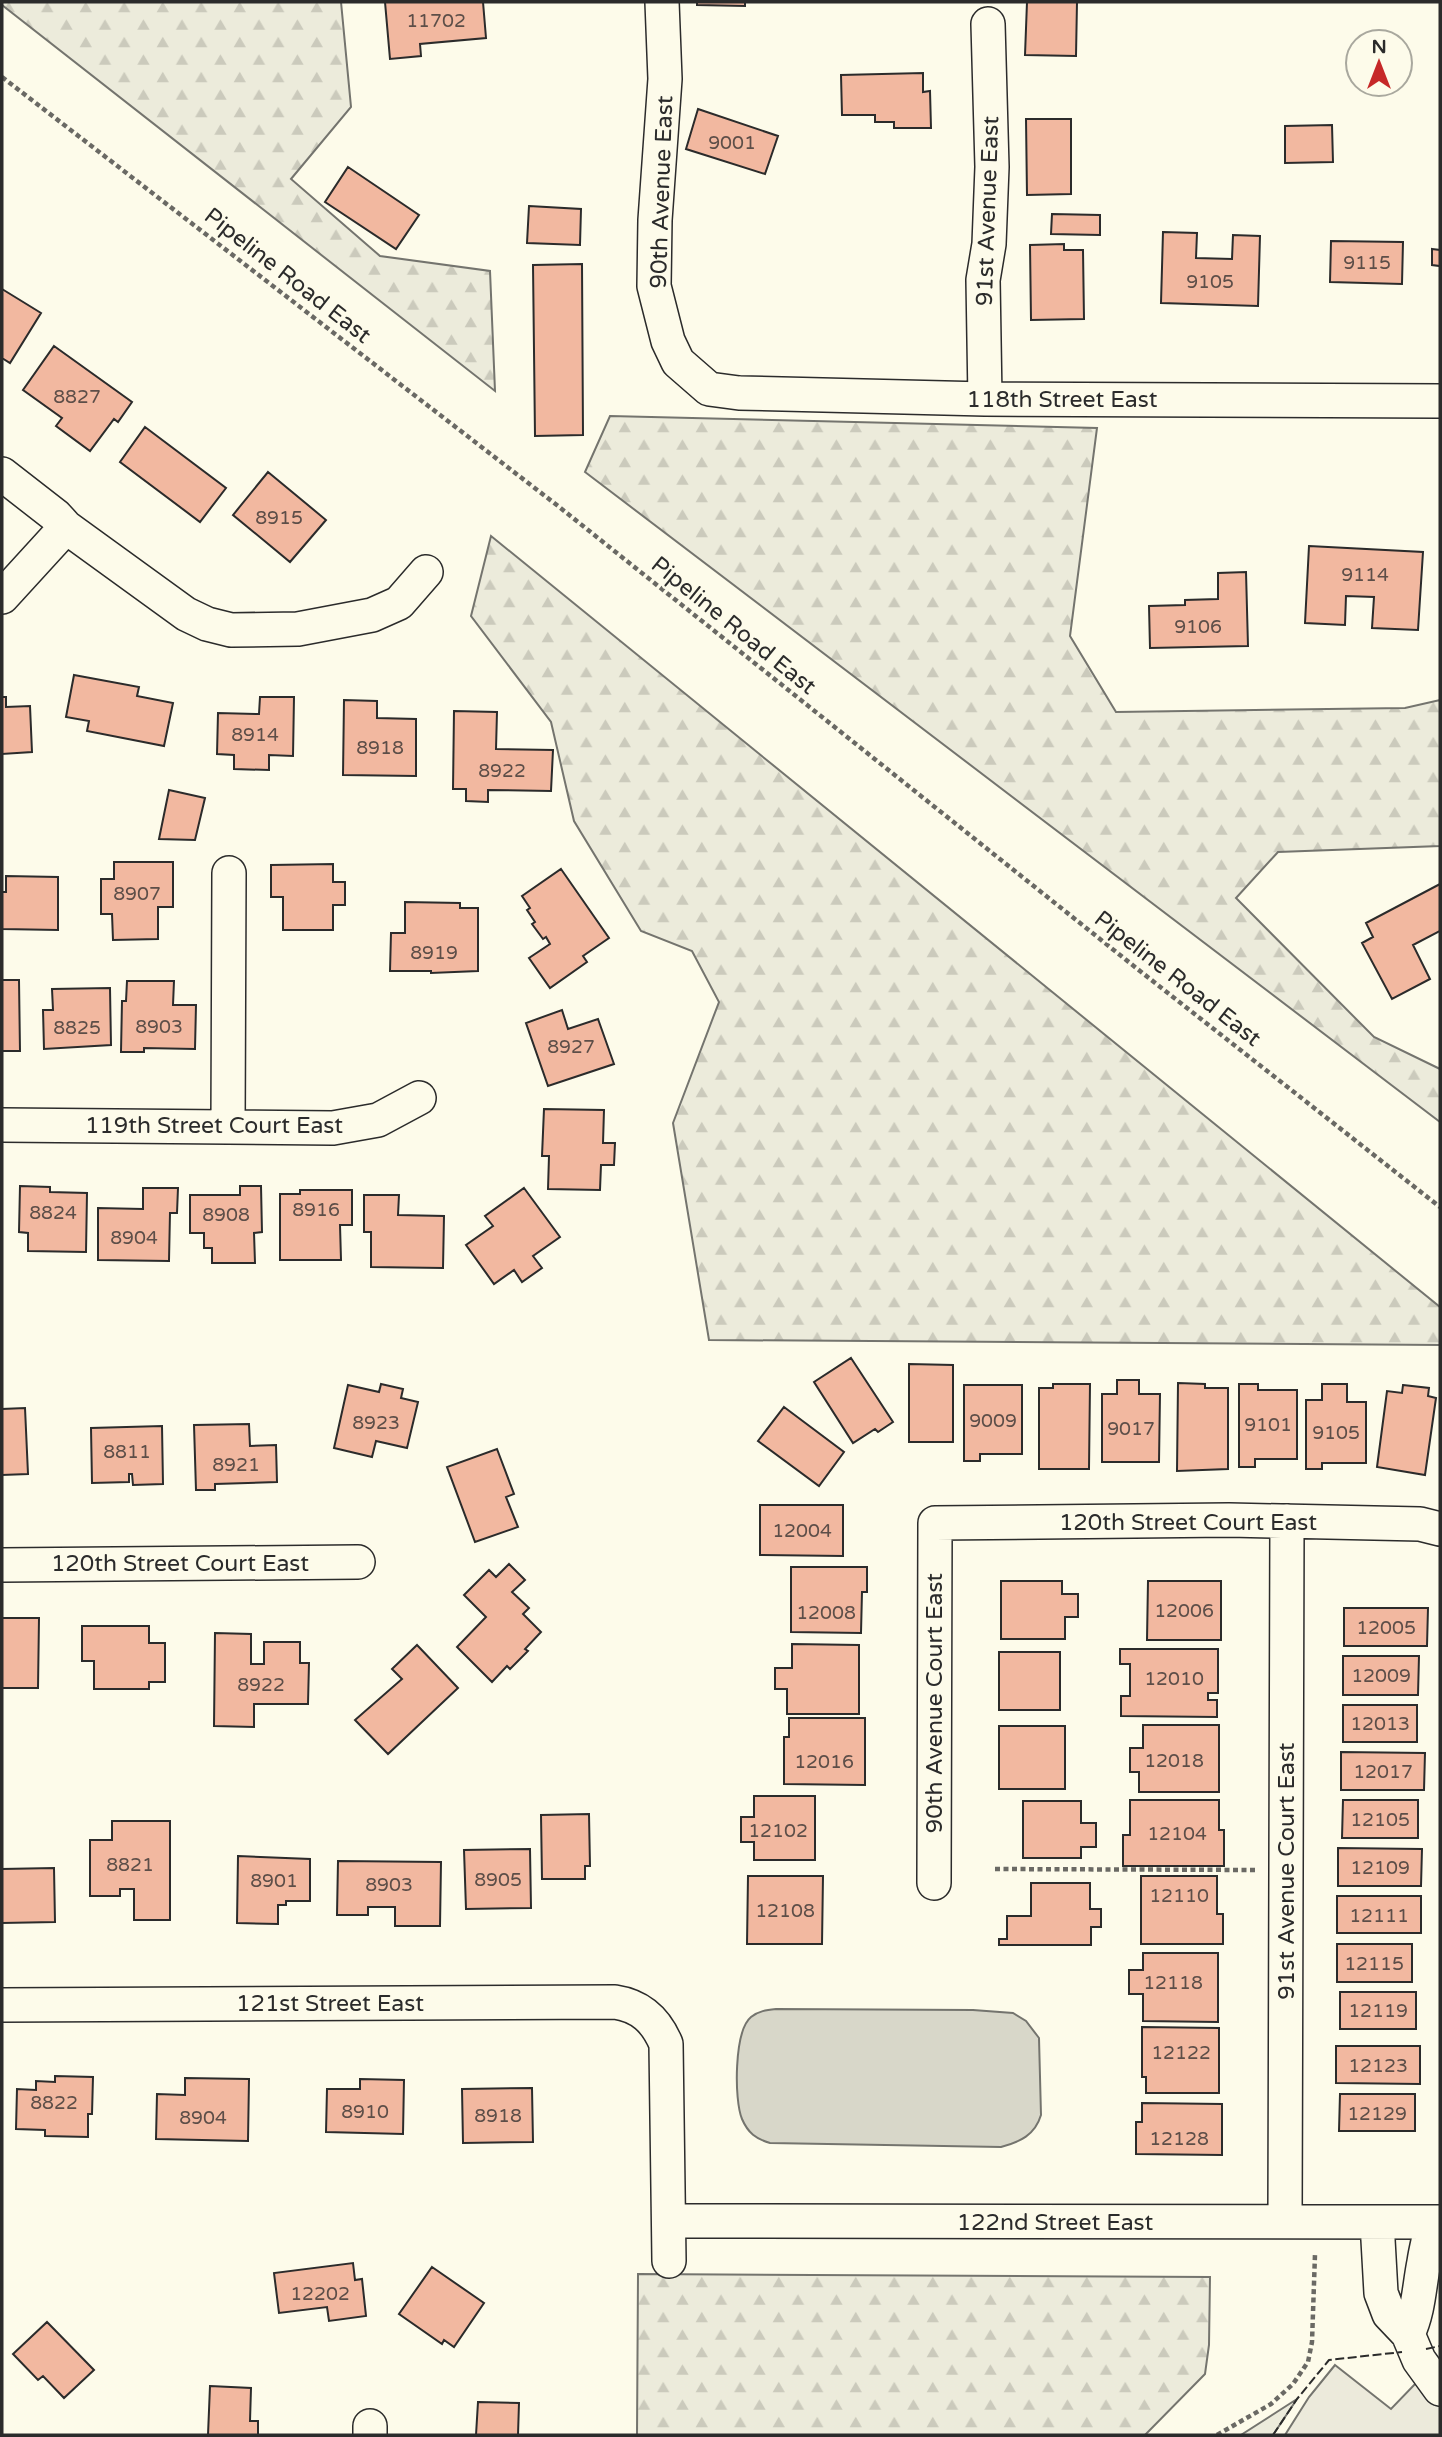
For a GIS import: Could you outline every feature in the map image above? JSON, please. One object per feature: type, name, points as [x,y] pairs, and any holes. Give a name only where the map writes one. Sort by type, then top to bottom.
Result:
[{"type":"street","name":"90th Avenue East","points":[[662,2],[665,79],[654,286],[668,341],[678,362],[690,373]]},
{"type":"street","name":"91st Avenue East","points":[[985,399],[983,281],[989,244],[992,167],[988,24]]},
{"type":"street","name":"118th Street East","points":[[690,373],[709,389],[739,393],[985,399],[1440,401]]},
{"type":"street","points":[[2,474],[66,527],[186,614],[207,624],[231,630],[298,629],[372,615],[399,603],[426,572]]},
{"type":"street","points":[[2,597],[66,527]]},
{"type":"street","points":[[228,1127],[229,873]]},
{"type":"street","name":"119th Street Court East","points":[[2,1125],[332,1128],[378,1121],[419,1098]]},
{"type":"street","name":"120th Street Court East","points":[[935,1523],[1287,1521],[1420,1524],[1440,1530]]},
{"type":"street","name":"91st Avenue Court East","points":[[1285,2222],[1287,1521]]},
{"type":"street","name":"90th Avenue Court East","points":[[934,1883],[935,1523]]},
{"type":"street","name":"120th Street Court East","points":[[2,1564],[358,1562]]},
{"type":"street","name":"121st Street East","points":[[2,2005],[628,2004],[653,2020],[666,2044],[669,2221]]},
{"type":"street","points":[[669,2221],[669,2261]]},
{"type":"street","name":"122nd Street East","points":[[669,2221],[1436,2222]]},
{"type":"street","points":[[1377,2222],[1381,2293],[1389,2314],[1408,2334],[1419,2360],[1440,2389]]},
{"type":"street","points":[[1408,2334],[1415,2318],[1424,2264],[1436,2222]]},
{"type":"path","name":"Pipeline Road East","points":[[2,77],[558,506],[1440,1207]]},
{"type":"path","points":[[995,1869],[1258,1870]]},
{"type":"path","points":[[1217,2435],[1271,2404],[1293,2384],[1308,2362],[1312,2342],[1315,2242]]},
{"type":"green space","points":[[2,2],[341,2],[351,107],[291,179],[380,256],[490,271],[495,391],[2,5]]},
{"type":"green space","points":[[610,416],[1097,428],[1070,636],[1116,712],[1405,708],[1440,700],[1440,846],[1278,852],[1236,898],[1374,1037],[1440,1069],[1440,1122],[585,472]]},
{"type":"green space","points":[[491,536],[1440,1307],[1440,1345],[709,1340],[673,1123],[719,1002],[692,951],[641,931],[574,821],[551,722],[471,616]]},
{"type":"green space","points":[[638,2274],[1210,2277],[1209,2345],[1205,2374],[1145,2435],[637,2435]]},
{"type":"green space","points":[[1297,2399],[1273,2435],[1241,2435]]},
{"type":"shaded area","points":[[776,2009],[973,2010],[1013,2013],[1026,2021],[1039,2038],[1041,2115],[1035,2128],[1026,2137],[1001,2147],[770,2143],[761,2140],[747,2128],[739,2110],[737,2066],[745,2025],[751,2017],[760,2012]]},
{"type":"shaded area","points":[[1335,2365],[1391,2409],[1416,2383],[1440,2367],[1440,2435],[1285,2435],[1309,2397]]},
{"type":"building","points":[[385,2],[483,2],[486,38],[420,44],[421,56],[390,59]]},
{"type":"building","points":[[697,2],[745,2],[745,6],[697,5]]},
{"type":"building","points":[[1027,2],[1077,2],[1076,56],[1025,55]]},
{"type":"building","points":[[923,73],[923,92],[930,91],[931,128],[894,128],[894,122],[875,122],[875,115],[842,115],[841,75]]},
{"type":"building","points":[[698,109],[778,136],[765,174],[686,149]]},
{"type":"building","points":[[1026,119],[1071,119],[1071,194],[1027,195]]},
{"type":"building","points":[[1332,125],[1333,162],[1285,163],[1285,126]]},
{"type":"building","points":[[348,167],[419,215],[396,249],[325,202]]},
{"type":"building","points":[[529,206],[581,209],[580,245],[527,243]]},
{"type":"building","points":[[1052,214],[1100,215],[1100,235],[1051,234]]},
{"type":"building","points":[[1163,232],[1197,233],[1196,258],[1232,259],[1233,235],[1260,236],[1258,306],[1161,303]]},
{"type":"building","points":[[1331,241],[1403,242],[1402,284],[1330,282]]},
{"type":"building","points":[[1064,244],[1064,250],[1083,250],[1084,319],[1031,320],[1030,245]]},
{"type":"building","points":[[1432,249],[1440,250],[1440,266],[1432,265]]},
{"type":"building","points":[[582,264],[583,435],[535,436],[533,265]]},
{"type":"building","points":[[2,289],[41,313],[10,363],[2,358]]},
{"type":"building","points":[[54,346],[132,402],[118,422],[114,419],[90,451],[56,426],[62,418],[23,390]]},
{"type":"building","points":[[145,427],[226,488],[200,522],[120,462]]},
{"type":"building","points":[[268,472],[326,520],[290,562],[233,515]]},
{"type":"building","points":[[1309,546],[1423,552],[1418,630],[1372,628],[1374,597],[1346,596],[1345,625],[1305,623]]},
{"type":"building","points":[[1246,572],[1248,646],[1150,648],[1149,606],[1185,605],[1185,600],[1218,599],[1218,573]]},
{"type":"building","points":[[74,675],[139,687],[137,696],[173,703],[164,746],[87,731],[89,721],[66,717]]},
{"type":"building","points":[[2,697],[6,697],[6,707],[30,706],[32,752],[2,754]]},
{"type":"building","points":[[260,697],[294,697],[293,756],[269,755],[269,770],[234,769],[234,755],[217,754],[218,713],[259,714]]},
{"type":"building","points":[[344,700],[377,701],[377,718],[416,719],[416,776],[343,775]]},
{"type":"building","points":[[454,711],[497,712],[496,749],[553,750],[551,791],[488,790],[488,802],[466,801],[466,789],[453,789]]},
{"type":"building","points":[[169,790],[205,798],[195,840],[159,839]]},
{"type":"building","points":[[114,862],[173,862],[173,907],[158,907],[158,939],[113,940],[112,914],[101,914],[101,879],[114,879]]},
{"type":"building","points":[[333,864],[333,882],[345,882],[345,905],[333,905],[333,930],[283,930],[283,897],[271,897],[271,865]]},
{"type":"building","points":[[561,869],[609,938],[583,956],[587,962],[550,988],[529,958],[550,944],[532,924],[535,922],[527,910],[530,908],[522,896]]},
{"type":"building","points":[[6,876],[58,877],[58,930],[2,929],[2,892],[6,892]]},
{"type":"building","points":[[1440,884],[1440,931],[1413,945],[1430,979],[1392,999],[1362,943],[1373,937],[1366,923]]},
{"type":"building","points":[[405,902],[460,903],[460,908],[478,908],[478,971],[390,971],[391,933],[405,933]]},
{"type":"building","points":[[2,980],[19,980],[20,1051],[2,1051]]},
{"type":"building","points":[[127,981],[174,981],[173,1005],[196,1005],[195,1049],[144,1048],[144,1052],[121,1052],[122,1001],[126,1001]]},
{"type":"building","points":[[110,988],[111,1045],[44,1049],[43,1010],[53,1010],[52,989]]},
{"type":"building","points":[[562,1010],[568,1029],[598,1019],[614,1064],[548,1086],[526,1023]]},
{"type":"building","points":[[544,1109],[604,1110],[603,1143],[615,1143],[614,1165],[601,1165],[600,1190],[548,1189],[549,1156],[542,1156]]},
{"type":"building","points":[[20,1186],[50,1187],[50,1192],[87,1193],[86,1252],[28,1251],[28,1233],[19,1232]]},
{"type":"building","points":[[240,1186],[261,1186],[262,1232],[254,1233],[255,1263],[212,1263],[212,1248],[204,1248],[204,1233],[190,1233],[190,1195],[240,1195]]},
{"type":"building","points":[[143,1188],[178,1188],[177,1213],[170,1213],[169,1261],[98,1260],[98,1208],[143,1209]]},
{"type":"building","points":[[524,1188],[560,1237],[533,1256],[542,1268],[522,1282],[514,1270],[494,1284],[466,1245],[493,1226],[485,1216]]},
{"type":"building","points":[[300,1190],[352,1190],[352,1225],[340,1225],[341,1260],[280,1260],[280,1194],[300,1194]]},
{"type":"building","points":[[364,1195],[399,1195],[398,1215],[444,1216],[443,1268],[371,1267],[371,1232],[364,1232]]},
{"type":"building","points":[[851,1358],[893,1422],[878,1432],[875,1429],[853,1443],[814,1382]]},
{"type":"building","points":[[909,1364],[953,1365],[953,1442],[909,1442]]},
{"type":"building","points":[[1117,1380],[1139,1380],[1139,1394],[1160,1394],[1159,1462],[1102,1462],[1102,1394],[1117,1394]]},
{"type":"building","points":[[1178,1383],[1205,1384],[1205,1388],[1228,1388],[1228,1469],[1177,1471]]},
{"type":"building","points":[[381,1384],[403,1389],[401,1398],[418,1402],[407,1448],[376,1441],[372,1457],[334,1448],[348,1385],[379,1392]]},
{"type":"building","points":[[1053,1384],[1090,1384],[1089,1469],[1039,1469],[1039,1388],[1053,1388]]},
{"type":"building","points":[[1239,1384],[1258,1384],[1258,1390],[1297,1390],[1297,1459],[1255,1459],[1255,1467],[1239,1467]]},
{"type":"building","points":[[1322,1384],[1347,1384],[1347,1402],[1366,1402],[1366,1463],[1322,1463],[1322,1469],[1306,1469],[1306,1400],[1322,1400]]},
{"type":"building","points":[[964,1385],[1022,1385],[1022,1454],[980,1454],[980,1461],[964,1461]]},
{"type":"building","points":[[1403,1385],[1429,1388],[1428,1396],[1436,1398],[1425,1475],[1377,1467],[1387,1391],[1402,1393]]},
{"type":"building","points":[[784,1407],[844,1452],[819,1486],[758,1441]]},
{"type":"building","points":[[25,1408],[28,1474],[2,1475],[2,1409]]},
{"type":"building","points":[[249,1424],[250,1446],[276,1445],[277,1482],[215,1484],[215,1490],[196,1490],[194,1425]]},
{"type":"building","points":[[162,1426],[163,1484],[133,1485],[132,1474],[129,1474],[129,1482],[92,1483],[91,1428]]},
{"type":"building","points":[[497,1449],[514,1494],[506,1497],[518,1527],[475,1542],[447,1467]]},
{"type":"building","points":[[760,1505],[843,1505],[843,1556],[760,1555]]},
{"type":"building","points":[[509,1564],[525,1580],[512,1592],[529,1608],[523,1614],[541,1632],[525,1649],[528,1651],[510,1669],[507,1666],[492,1682],[457,1647],[486,1617],[464,1595],[489,1570],[496,1577]]},
{"type":"building","points":[[791,1567],[867,1567],[867,1592],[862,1592],[861,1633],[791,1632]]},
{"type":"building","points":[[1001,1581],[1062,1581],[1062,1594],[1078,1594],[1078,1617],[1065,1617],[1065,1639],[1001,1639]]},
{"type":"building","points":[[1148,1581],[1221,1581],[1221,1640],[1147,1640]]},
{"type":"building","points":[[1344,1608],[1428,1608],[1427,1646],[1344,1646]]},
{"type":"building","points":[[2,1618],[39,1618],[38,1688],[2,1688]]},
{"type":"building","points":[[82,1626],[149,1626],[149,1643],[165,1643],[165,1682],[149,1682],[149,1689],[94,1689],[94,1661],[82,1661]]},
{"type":"building","points":[[215,1633],[251,1634],[251,1664],[264,1664],[264,1642],[300,1642],[300,1663],[309,1663],[308,1704],[254,1704],[254,1727],[214,1726]]},
{"type":"building","points":[[792,1644],[859,1645],[859,1714],[787,1714],[787,1689],[775,1689],[775,1668],[792,1668]]},
{"type":"building","points":[[417,1645],[458,1688],[388,1754],[355,1720],[402,1679],[392,1669]]},
{"type":"building","points":[[1120,1649],[1218,1649],[1218,1693],[1208,1693],[1208,1700],[1217,1700],[1217,1717],[1121,1716],[1121,1696],[1130,1696],[1130,1664],[1120,1664]]},
{"type":"building","points":[[999,1652],[1060,1652],[1060,1710],[999,1710]]},
{"type":"building","points":[[1343,1656],[1419,1656],[1418,1695],[1343,1695]]},
{"type":"building","points":[[1343,1705],[1417,1705],[1417,1742],[1343,1742]]},
{"type":"building","points":[[789,1718],[865,1718],[865,1785],[784,1784],[784,1737],[789,1737]]},
{"type":"building","points":[[1143,1725],[1219,1725],[1219,1792],[1139,1792],[1139,1772],[1130,1772],[1130,1748],[1143,1748]]},
{"type":"building","points":[[999,1726],[1065,1726],[1065,1789],[999,1789]]},
{"type":"building","points":[[1341,1752],[1425,1753],[1424,1790],[1341,1790]]},
{"type":"building","points":[[754,1796],[815,1796],[815,1860],[754,1860],[754,1842],[741,1842],[741,1817],[754,1817]]},
{"type":"building","points":[[1130,1800],[1219,1800],[1219,1830],[1224,1830],[1224,1866],[1123,1866],[1123,1835],[1130,1835]]},
{"type":"building","points":[[1343,1800],[1418,1800],[1418,1838],[1342,1838]]},
{"type":"building","points":[[1023,1801],[1081,1801],[1081,1823],[1096,1823],[1096,1847],[1081,1847],[1081,1858],[1023,1858]]},
{"type":"building","points":[[589,1814],[590,1866],[585,1866],[585,1879],[542,1879],[541,1815]]},
{"type":"building","points":[[112,1821],[170,1821],[170,1920],[134,1920],[134,1889],[120,1889],[120,1896],[90,1896],[90,1840],[112,1840]]},
{"type":"building","points":[[1338,1848],[1422,1849],[1421,1886],[1338,1886]]},
{"type":"building","points":[[530,1849],[531,1908],[466,1909],[464,1850]]},
{"type":"building","points":[[238,1856],[310,1859],[310,1901],[286,1901],[286,1905],[278,1905],[278,1924],[237,1923]]},
{"type":"building","points":[[338,1861],[441,1862],[440,1926],[395,1926],[395,1907],[368,1907],[368,1915],[337,1915]]},
{"type":"building","points":[[54,1868],[55,1922],[2,1923],[2,1869]]},
{"type":"building","points":[[748,1876],[823,1876],[822,1944],[747,1944]]},
{"type":"building","points":[[1141,1876],[1217,1876],[1217,1914],[1223,1914],[1223,1944],[1141,1944]]},
{"type":"building","points":[[1031,1883],[1090,1883],[1090,1909],[1101,1909],[1101,1927],[1091,1927],[1091,1945],[999,1945],[999,1939],[1007,1939],[1007,1916],[1031,1916]]},
{"type":"building","points":[[1337,1896],[1421,1896],[1421,1933],[1337,1933]]},
{"type":"building","points":[[1337,1944],[1412,1944],[1412,1982],[1337,1982]]},
{"type":"building","points":[[1143,1953],[1218,1953],[1218,2022],[1143,2021],[1143,1994],[1129,1994],[1129,1970],[1143,1970]]},
{"type":"building","points":[[1340,1992],[1416,1992],[1416,2029],[1340,2029]]},
{"type":"building","points":[[1142,2027],[1219,2028],[1219,2093],[1146,2093],[1146,2077],[1142,2077]]},
{"type":"building","points":[[1336,2046],[1420,2046],[1420,2084],[1336,2083]]},
{"type":"building","points":[[55,2076],[93,2077],[88,2137],[45,2136],[45,2130],[16,2129],[17,2089],[36,2090],[36,2081],[55,2082]]},
{"type":"building","points":[[185,2078],[249,2079],[248,2141],[156,2139],[157,2094],[185,2095]]},
{"type":"building","points":[[360,2079],[404,2080],[403,2134],[326,2132],[327,2089],[360,2089]]},
{"type":"building","points":[[532,2088],[533,2142],[463,2143],[462,2089]]},
{"type":"building","points":[[1340,2094],[1415,2094],[1415,2131],[1339,2131]]},
{"type":"building","points":[[1142,2103],[1222,2104],[1222,2155],[1136,2154],[1136,2122],[1142,2122]]},
{"type":"building","points":[[353,2263],[355,2280],[362,2279],[366,2316],[329,2321],[327,2307],[279,2313],[274,2273]]},
{"type":"building","points":[[432,2267],[484,2303],[454,2347],[444,2340],[442,2344],[399,2314]]},
{"type":"building","points":[[47,2322],[94,2370],[64,2398],[43,2376],[38,2380],[13,2354]]},
{"type":"building","points":[[210,2386],[251,2388],[250,2421],[258,2421],[258,2435],[208,2435]]},
{"type":"building","points":[[478,2402],[519,2403],[518,2435],[476,2435]]},
{"type":"fence","points":[[1426,2349],[1440,2346]]},
{"type":"fence","points":[[1273,2435],[1297,2399],[1329,2360],[1402,2352]]}]
